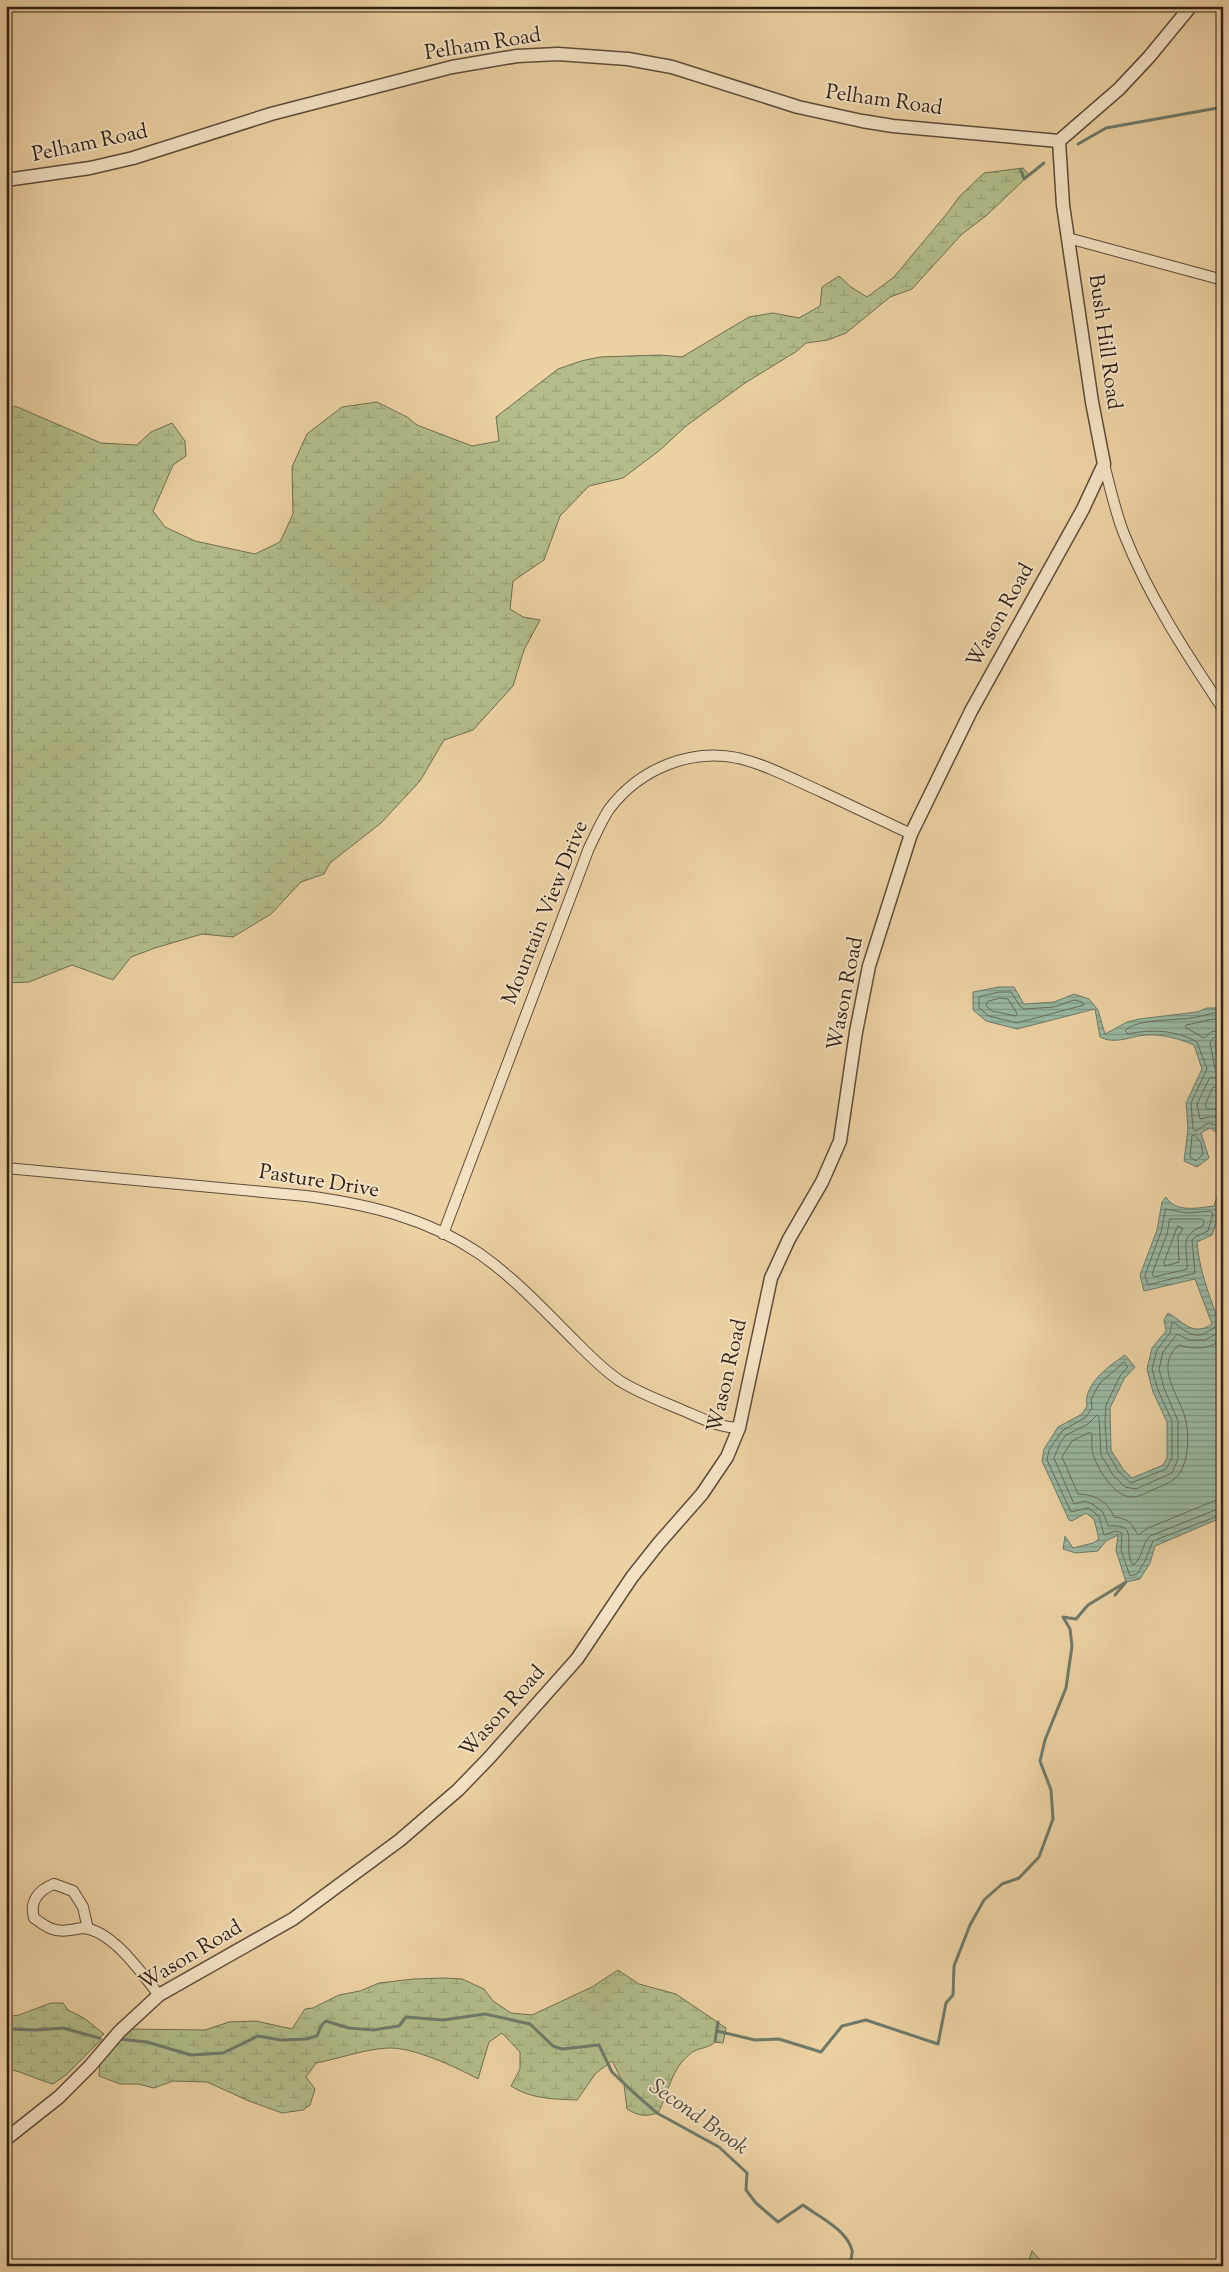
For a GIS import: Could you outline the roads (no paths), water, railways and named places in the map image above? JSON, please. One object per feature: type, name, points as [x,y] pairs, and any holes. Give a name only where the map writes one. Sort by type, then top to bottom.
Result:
[{"type":"street","points":[[1059,140],[1119,89],[1155,50],[1190,6]]},
{"type":"street","name":"Pelham Road","points":[[6,180],[112,163],[272,114],[452,67],[517,56],[558,54],[628,59],[664,65],[798,107],[862,121],[893,126],[1059,140]]},
{"type":"street","name":"Bush Hill Road","points":[[1059,140],[1060,182],[1089,384],[1104,464],[1124,533],[1142,574],[1178,639],[1223,709]]},
{"type":"street","points":[[1068,238],[1223,280]]},
{"type":"street","name":"Wason Road","points":[[6,2139],[59,2097],[90,2066],[118,2032],[158,1995],[293,1919],[400,1840],[458,1790],[577,1659],[632,1577],[716,1476],[727,1457],[739,1428],[771,1278],[789,1239],[822,1182],[840,1141],[856,1032],[869,966],[911,834],[971,711],[1083,509],[1104,464]]},
{"type":"street","name":"Mountain View Drive","points":[[443,1234],[589,848],[609,810],[632,785],[660,767],[682,759],[715,756],[737,758],[780,773],[911,834]]},
{"type":"street","name":"Pasture Drive","points":[[6,1168],[284,1193],[349,1202],[391,1212],[462,1243],[498,1268],[619,1380],[658,1400],[718,1425],[739,1428]]},
{"type":"street","points":[[88,1929],[83,1907],[73,1891],[54,1884],[38,1893],[33,1905],[34,1918],[50,1929],[59,1932],[83,1928],[110,1939],[131,1961],[158,1995]]},
{"type":"water","points":[[999,987],[1014,987],[1024,1004],[1054,1002],[1074,994],[1089,999],[1098,1010],[1105,1034],[1127,1022],[1139,1019],[1197,1012],[1207,1008],[1223,1008],[1223,1039],[1215,1042],[1219,1067],[1223,1069],[1223,1127],[1216,1132],[1210,1128],[1201,1133],[1209,1158],[1197,1167],[1184,1161],[1188,1129],[1186,1103],[1202,1069],[1194,1045],[1159,1035],[1117,1040],[1100,1037],[1095,1009],[1017,1029],[986,1021],[973,1010],[973,992]]},
{"type":"water","points":[[1223,1178],[1223,1204],[1212,1235],[1197,1242],[1207,1289],[1217,1317],[1223,1320],[1223,1517],[1155,1546],[1150,1563],[1140,1579],[1126,1582],[1116,1550],[1118,1535],[1106,1541],[1098,1551],[1076,1553],[1063,1549],[1065,1536],[1073,1548],[1093,1543],[1099,1539],[1094,1519],[1086,1513],[1072,1521],[1069,1520],[1042,1461],[1044,1449],[1058,1427],[1082,1414],[1087,1406],[1089,1390],[1098,1376],[1125,1355],[1135,1367],[1124,1379],[1110,1408],[1111,1450],[1123,1469],[1132,1478],[1163,1465],[1167,1458],[1167,1422],[1153,1392],[1147,1369],[1152,1348],[1166,1331],[1164,1320],[1168,1313],[1194,1329],[1205,1328],[1212,1324],[1195,1279],[1144,1291],[1140,1275],[1157,1230],[1162,1202],[1166,1197],[1170,1202],[1181,1207],[1214,1206]]},
{"type":"waterway","points":[[1078,144],[1106,128],[1223,107]]},
{"type":"waterway","points":[[1021,170],[1024,179],[1044,163]]},
{"type":"waterway","points":[[715,2041],[718,2022],[717,2031],[755,2040],[779,2039],[821,2052],[842,2026],[866,2020],[938,2044],[946,2003],[953,1995],[954,1966],[970,1925],[984,1900],[1002,1884],[1019,1878],[1039,1857],[1053,1819],[1051,1790],[1040,1761],[1045,1740],[1066,1688],[1072,1646],[1070,1629],[1063,1617],[1076,1619],[1088,1605],[1126,1582],[1115,1595]]},
{"type":"waterway","name":"Second Brook","points":[[119,2039],[147,2042],[191,2055],[223,2053],[258,2036],[281,2040],[306,2039],[317,2036],[321,2026],[326,2021],[349,2028],[373,2030],[399,2026],[406,2017],[443,2020],[485,2014],[530,2024],[553,2046],[562,2049],[599,2045],[612,2072],[657,2113],[719,2147],[747,2173],[746,2190],[756,2203],[778,2222],[803,2205],[838,2230],[849,2243],[852,2250],[849,2266]]},
{"type":"waterway","name":"Second Brook","points":[[6,2029],[36,2030],[63,2028],[99,2038]]}]
